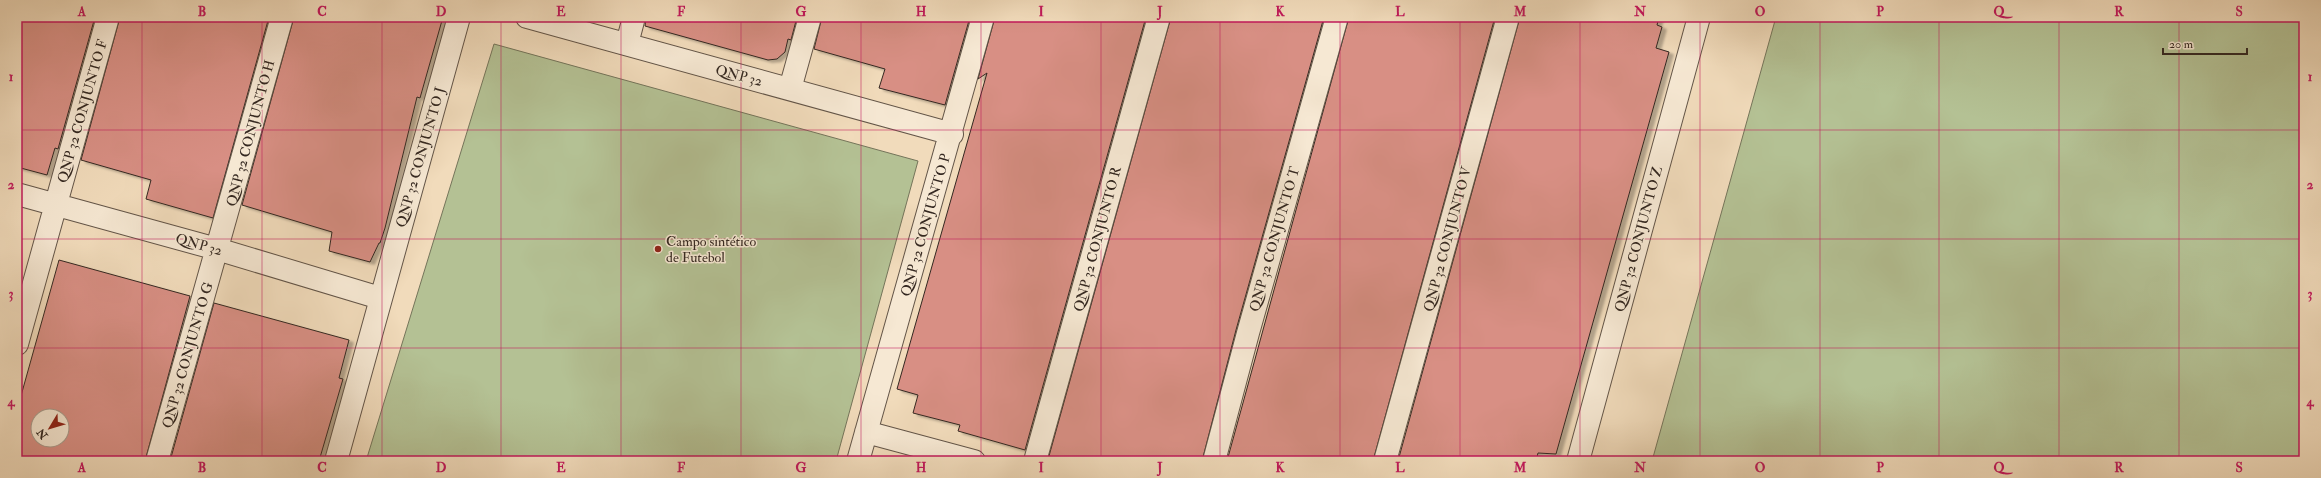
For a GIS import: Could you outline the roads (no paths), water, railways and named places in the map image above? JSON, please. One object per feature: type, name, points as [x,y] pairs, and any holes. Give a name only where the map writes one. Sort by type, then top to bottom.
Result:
[{"type":"street","name":"QNP 32 CONJUNTO F","points":[[17,344],[108,17]]},
{"type":"street","name":"QNP 32 CONJUNTO H","points":[[217,249],[282,17]]},
{"type":"street","name":"QNP 32 CONJUNTO J","points":[[336,461],[459,17]]},
{"type":"street","name":"QNP 32","points":[[527,17],[952,134]]},
{"type":"street","points":[[627,44],[634,17]]},
{"type":"street","points":[[790,89],[810,17]]},
{"type":"street","name":"QNP 32 CONJUNTO P","points":[[858,461],[952,134],[983,17]]},
{"type":"street","name":"QNP 32 CONJUNTO R","points":[[1035,461],[1159,17]]},
{"type":"street","name":"QNP 32 CONJUNTO T","points":[[1214,461],[1248,333],[1337,17]]},
{"type":"street","name":"QNP 32 CONJUNTO V","points":[[1386,461],[1508,17]]},
{"type":"street","name":"QNP 32 CONJUNTO Z","points":[[1578,461],[1699,17]]},
{"type":"street","name":"QNP 32","points":[[17,194],[217,249],[380,298]]},
{"type":"street","name":"QNP 32 CONJUNTO G","points":[[158,461],[217,249]]},
{"type":"street","points":[[866,432],[974,461]]},
{"type":"place","name":"Campo sintético de Futebol","points":[[658,249]]}]
